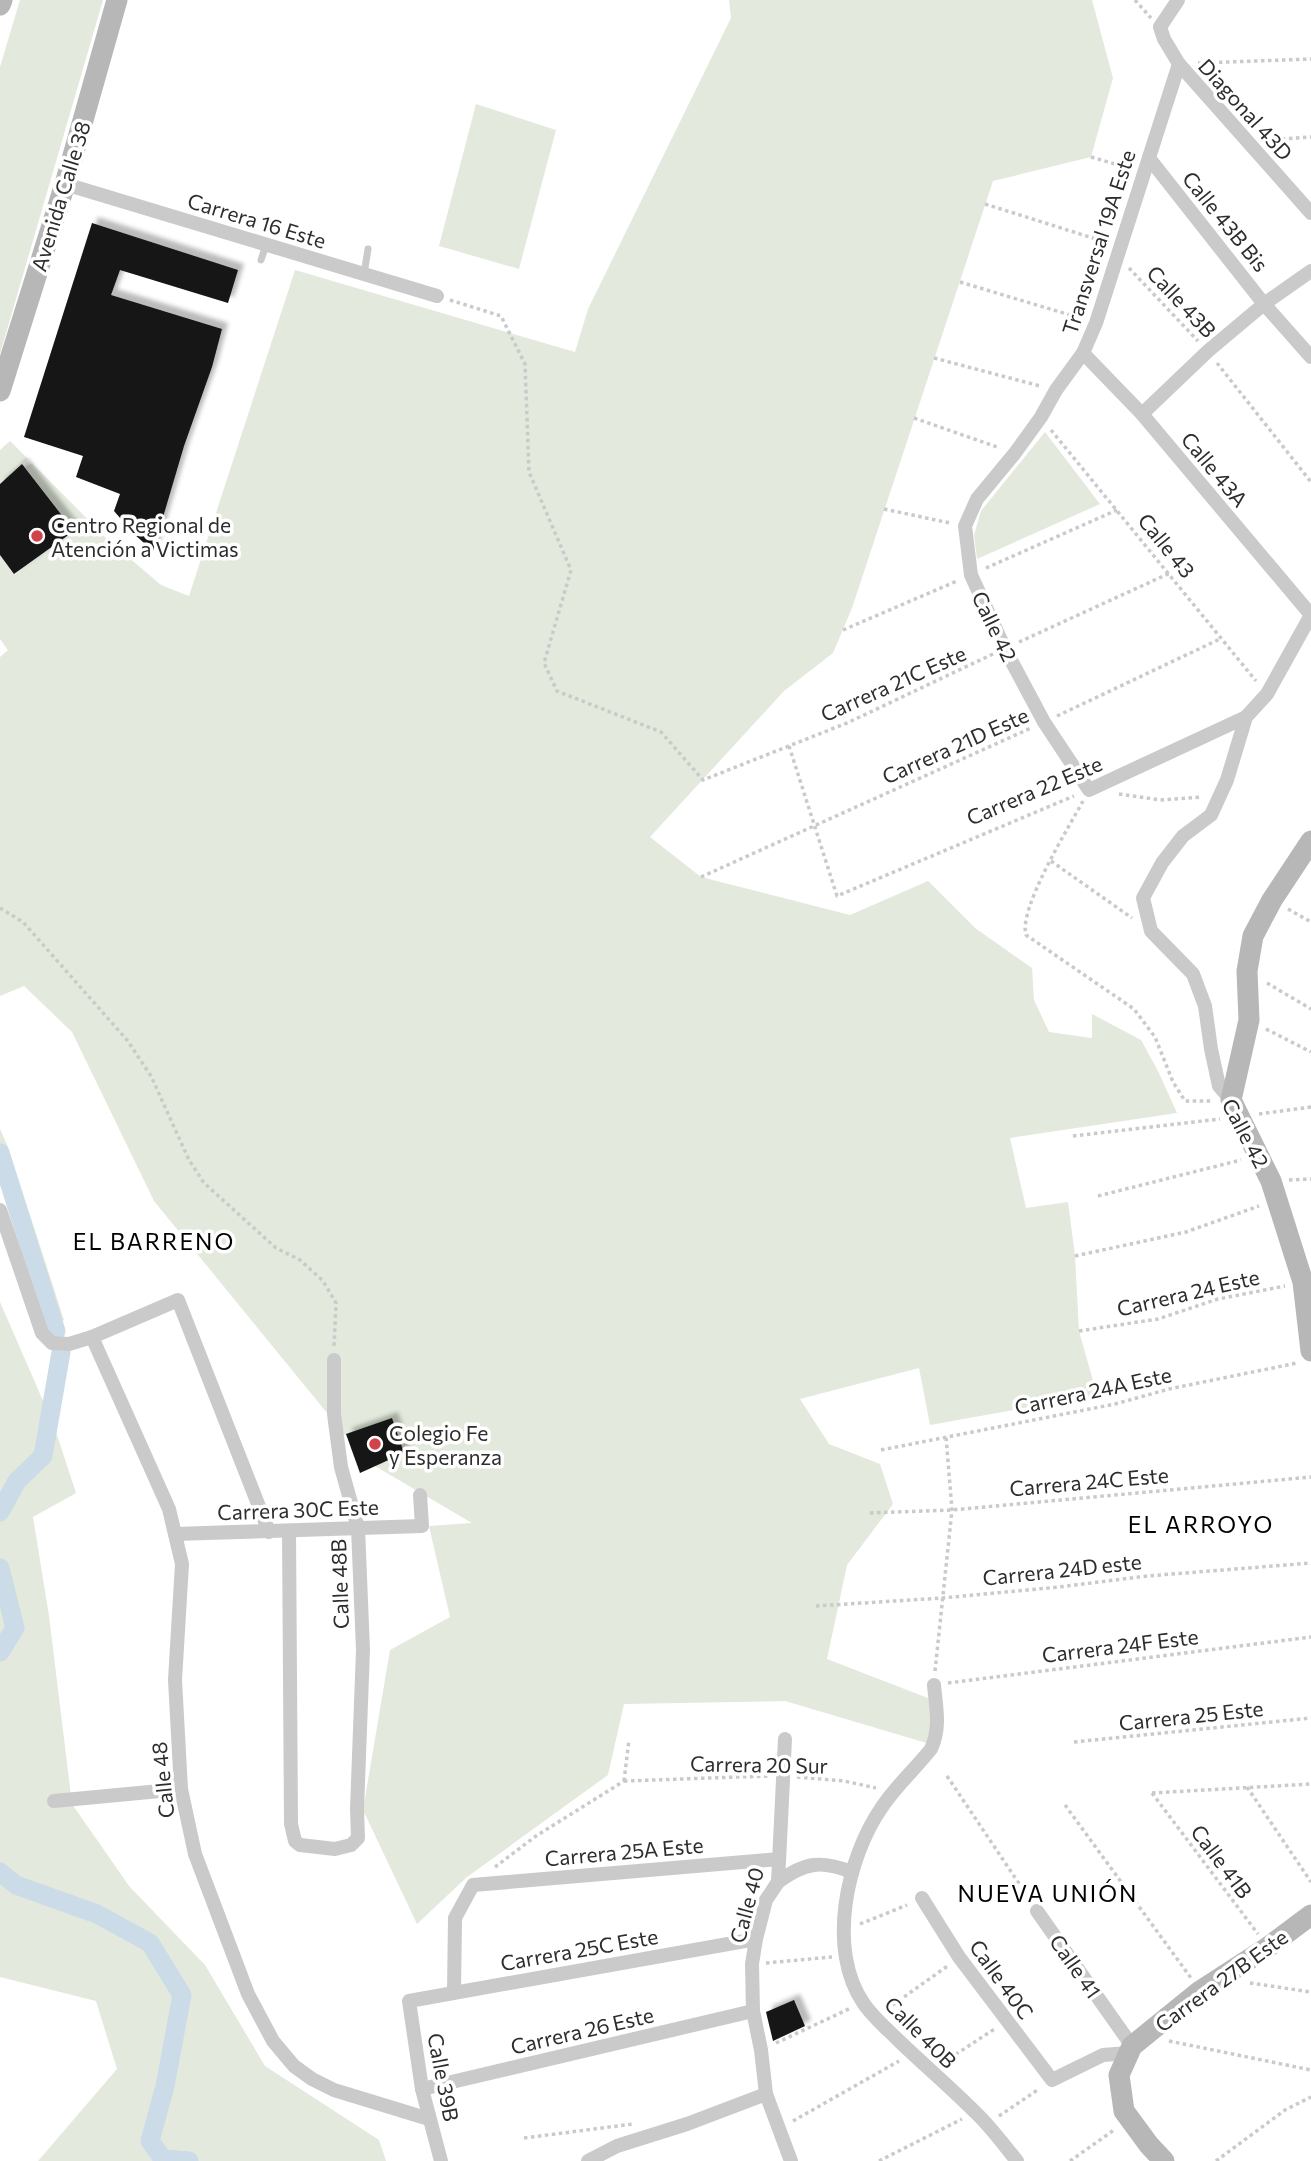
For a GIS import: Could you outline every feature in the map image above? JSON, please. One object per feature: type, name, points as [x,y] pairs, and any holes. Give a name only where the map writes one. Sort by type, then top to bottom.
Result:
[{"type":"street","points":[[0,5],[2,0]]},
{"type":"street","name":"Avenida Calle 38","points":[[0,391],[65,184],[117,0]]},
{"type":"street","points":[[1160,27],[1178,0]]},
{"type":"street","name":"Diagonal 43D","points":[[1160,27],[1179,64],[1311,213]]},
{"type":"street","name":"Transversal 19A Este","points":[[965,526],[976,499],[1016,453],[1083,353],[1096,323],[1179,64]]},
{"type":"street","name":"Calle 43B Bis","points":[[1149,158],[1264,303],[1311,357]]},
{"type":"street","name":"Carrera 16 Este","points":[[65,184],[438,296]]},
{"type":"street","points":[[1142,414],[1208,351],[1264,303],[1311,271]]},
{"type":"street","name":"Calle 43A","points":[[1083,353],[1142,414],[1311,615]]},
{"type":"street","name":"Calle 42","points":[[965,526],[971,575],[1005,649],[1044,722],[1089,790]]},
{"type":"street","points":[[1151,931],[1143,898],[1162,863],[1183,836],[1211,815],[1221,795],[1246,717],[1267,694],[1311,615]]},
{"type":"street","name":"Carrera 22 Este","points":[[1089,790],[1246,717]]},
{"type":"street","points":[[1235,1109],[1249,1020],[1247,971],[1253,936],[1272,900],[1311,841]]},
{"type":"street","name":"Calle 42","points":[[1151,931],[1193,974],[1205,1006],[1219,1086],[1235,1109],[1271,1181],[1303,1282],[1305,1357]]},
{"type":"street","points":[[0,1210],[42,1333],[52,1343],[69,1344],[92,1337],[178,1300],[269,1532]]},
{"type":"street","name":"Calle 48","points":[[92,1337],[169,1510],[175,1534],[182,1564],[175,1680],[181,1789],[195,1854],[248,1994],[273,2041],[294,2066],[312,2079],[334,2090],[429,2119]]},
{"type":"street","name":"Calle 48B","points":[[289,1531],[291,1824],[295,1840],[300,1845],[335,1849],[351,1845],[358,1838],[363,1650],[358,1528],[341,1467],[334,1414],[334,1360]]},
{"type":"street","name":"Carrera 30C Este","points":[[175,1534],[422,1526],[420,1495]]},
{"type":"street","name":"Calle 40B","points":[[934,1685],[938,1724],[936,1739],[893,1792],[867,1833],[852,1872],[847,1898],[844,1956],[863,2003],[875,2018],[987,2124],[1017,2161]]},
{"type":"street","name":"Calle 40","points":[[785,1739],[778,1882],[766,1900],[756,1939],[752,1965],[752,2011],[761,2050],[766,2094],[791,2161]]},
{"type":"street","points":[[54,1801],[181,1789]]},
{"type":"street","name":"Carrera 25A Este","points":[[473,1885],[779,1859]]},
{"type":"street","points":[[778,1882],[794,1870],[813,1864],[834,1865],[852,1872]]},
{"type":"street","points":[[454,1992],[455,1918],[473,1885]]},
{"type":"street","name":"Calle 40C","points":[[922,1898],[959,1958],[1052,2080]]},
{"type":"street","name":"Calle 41","points":[[1037,1911],[1135,2045]]},
{"type":"street","name":"Carrera 27B Este","points":[[1052,2080],[1103,2054],[1135,2045],[1200,1991],[1268,1947],[1311,1915]]},
{"type":"street","name":"Carrera 25C Este","points":[[409,2001],[756,1939]]},
{"type":"street","name":"Calle 39B","points":[[409,2001],[422,2089],[441,2161]]},
{"type":"street","name":"Carrera 26 Este","points":[[422,2089],[752,2011]]},
{"type":"street","points":[[1135,2045],[1119,2075],[1124,2111],[1164,2161]]},
{"type":"street","points":[[587,2161],[617,2146],[687,2124],[766,2094]]},
{"type":"lane","points":[[261,260],[266,244]]},
{"type":"lane","points":[[364,274],[369,249]]},
{"type":"path","points":[[1135,0],[1160,27]]},
{"type":"path","points":[[1179,64],[1311,59]]},
{"type":"path","points":[[1246,141],[1311,137]]},
{"type":"path","points":[[1091,157],[1129,168],[1149,158]]},
{"type":"path","name":"Calle 43B","points":[[985,204],[1099,240],[1208,351],[1311,482]]},
{"type":"path","points":[[960,282],[1096,323]]},
{"type":"path","name":"Carrera 21C Este","points":[[438,296],[501,316],[525,364],[529,472],[570,570],[544,663],[557,691],[661,732],[703,779],[847,723],[1170,573]]},
{"type":"path","points":[[934,358],[1056,390]]},
{"type":"path","name":"Calle 43","points":[[1041,417],[1267,694]]},
{"type":"path","points":[[915,418],[1016,453]]},
{"type":"path","points":[[884,509],[965,526]]},
{"type":"path","name":"Carrera 21D Este","points":[[701,877],[1220,639]]},
{"type":"path","points":[[789,746],[813,826]]},
{"type":"path","points":[[1221,795],[1160,800],[1089,790],[1029,904],[1024,930],[1026,935],[1134,1009],[1155,1037],[1172,1082],[1185,1101],[1235,1109]]},
{"type":"path","name":"Carrera 22 Este","points":[[813,826],[837,896],[1089,790]]},
{"type":"path","points":[[1051,861],[1151,931]]},
{"type":"path","points":[[1272,900],[1311,922]]},
{"type":"path","points":[[0,908],[23,922],[127,1040],[151,1076],[189,1160],[204,1183],[276,1248],[300,1260],[323,1281],[336,1303],[334,1360]]},
{"type":"path","points":[[1247,971],[1311,1009]]},
{"type":"path","points":[[1249,1020],[1311,1052]]},
{"type":"path","points":[[1073,1136],[1235,1109],[1311,1107]]},
{"type":"path","points":[[1098,1196],[1260,1156]]},
{"type":"path","points":[[1076,1256],[1186,1232],[1276,1200]]},
{"type":"path","name":"Carrera 24 Este","points":[[1079,1331],[1158,1319],[1218,1299],[1303,1282]]},
{"type":"path","name":"Carrera 24A Este","points":[[881,1450],[1115,1404],[1305,1357]]},
{"type":"path","points":[[934,1685],[952,1510],[946,1437]]},
{"type":"path","name":"Carrera 24C Este","points":[[870,1513],[952,1510],[1311,1477]]},
{"type":"path","name":"Carrera 24D este","points":[[816,1606],[943,1598],[1147,1576],[1311,1563]]},
{"type":"path","name":"Carrera 24F Este","points":[[934,1685],[1311,1637]]},
{"type":"path","name":"Carrera 25 Este","points":[[1074,1742],[1311,1718]]},
{"type":"path","points":[[473,1885],[536,1836],[624,1781],[629,1740]]},
{"type":"path","name":"Carrera 20 Sur","points":[[624,1781],[783,1776],[844,1781],[893,1792]]},
{"type":"path","name":"Calle 41","points":[[947,1776],[1037,1911]]},
{"type":"path","points":[[1247,1787],[1311,1784]]},
{"type":"path","points":[[1247,1787],[1311,1882]]},
{"type":"path","name":"Calle 41B","points":[[1247,1787],[1152,1793],[1268,1947]]},
{"type":"path","points":[[1065,1805],[1200,1991]]},
{"type":"path","points":[[844,1931],[922,1898]]},
{"type":"path","points":[[752,1965],[844,1956]]},
{"type":"path","points":[[875,2018],[959,1958]]},
{"type":"path","points":[[1220,1978],[1311,1992]]},
{"type":"path","points":[[761,2050],[863,2003]]},
{"type":"path","points":[[930,2071],[1007,2021]]},
{"type":"path","points":[[1135,2045],[1311,2070]]},
{"type":"path","points":[[779,2129],[912,2053]]},
{"type":"path","points":[[987,2124],[1052,2080]]},
{"type":"path","points":[[1216,2161],[1285,2110],[1311,2097]]},
{"type":"path","points":[[879,2161],[975,2112]]},
{"type":"path","points":[[1070,2161],[1130,2119]]},
{"type":"path","points":[[524,2138],[637,2124]]},
{"type":"shaded area","points":[[20,0],[103,0],[0,354],[0,67]]},
{"type":"shaded area","points":[[729,0],[1092,0],[1113,78],[1091,157],[993,181],[852,608],[833,653],[784,691],[650,837],[701,877],[850,915],[928,881],[975,928],[1032,968],[1034,1000],[1049,1032],[1092,1038],[1092,1014],[1141,1040],[1177,1113],[1010,1138],[1026,1208],[1068,1202],[1075,1256],[1079,1331],[1097,1395],[930,1425],[919,1368],[800,1399],[829,1444],[880,1464],[893,1504],[847,1565],[827,1659],[933,1700],[930,1744],[785,1701],[624,1704],[608,1775],[467,1877],[417,1924],[363,1810],[390,1650],[450,1617],[429,1526],[472,1523],[375,1466],[404,1453],[392,1418],[345,1435],[154,1201],[72,1032],[24,986],[0,996],[0,657],[8,650],[0,639],[0,555],[15,574],[74,531],[25,467],[32,463],[106,538],[161,585],[189,596],[295,270],[575,352],[588,309],[731,18]]},
{"type":"shaded area","points":[[476,104],[556,130],[519,269],[439,246]]},
{"type":"shaded area","points":[[1045,432],[1100,504],[977,559],[974,535],[981,511]]},
{"type":"shaded area","points":[[10,441],[28,459],[0,484],[0,450]]},
{"type":"shaded area","points":[[0,1129],[64,1320],[51,1330],[14,1212],[0,1181]]},
{"type":"shaded area","points":[[0,1302],[54,1426],[76,1493],[33,1517],[49,1616],[72,1804],[129,1886],[205,1965],[265,2066],[379,2140],[386,2161],[38,2161],[117,2069],[96,2001],[0,1977]]},
{"type":"building","points":[[92,223],[238,270],[228,303],[120,270],[111,295],[222,329],[153,551],[114,511],[120,494],[76,477],[83,456],[24,437]]},
{"type":"building","points":[[22,464],[74,531],[14,574],[0,555],[0,484]]},
{"type":"building","name":"Colegio Fe y Esperanza","points":[[392,1418],[404,1453],[360,1473],[346,1434]]},
{"type":"building","points":[[794,2000],[805,2026],[773,2041],[766,2012]]},
{"type":"waterway","points":[[0,1153],[56,1331]]},
{"type":"waterway","points":[[0,1512],[17,1481],[43,1456],[61,1352]]},
{"type":"waterway","points":[[0,1568],[15,1628],[0,1652]]},
{"type":"waterway","points":[[0,1872],[16,1885],[97,1914],[150,1943],[182,1995],[165,2086],[150,2141],[163,2159],[189,2161]]},
{"type":"place","name":"Centro Regional de Atención a Victimas","points":[[37,536]]},
{"type":"place","name":"Colegio Fe y Esperanza","points":[[375,1444]]},
{"type":"district","name":"EL BARRENO","points":[[154,1241]]},
{"type":"district","name":"EL ARROYO","points":[[1201,1524]]},
{"type":"district","name":"NUEVA UNIÓN","points":[[1048,1893]]}]
